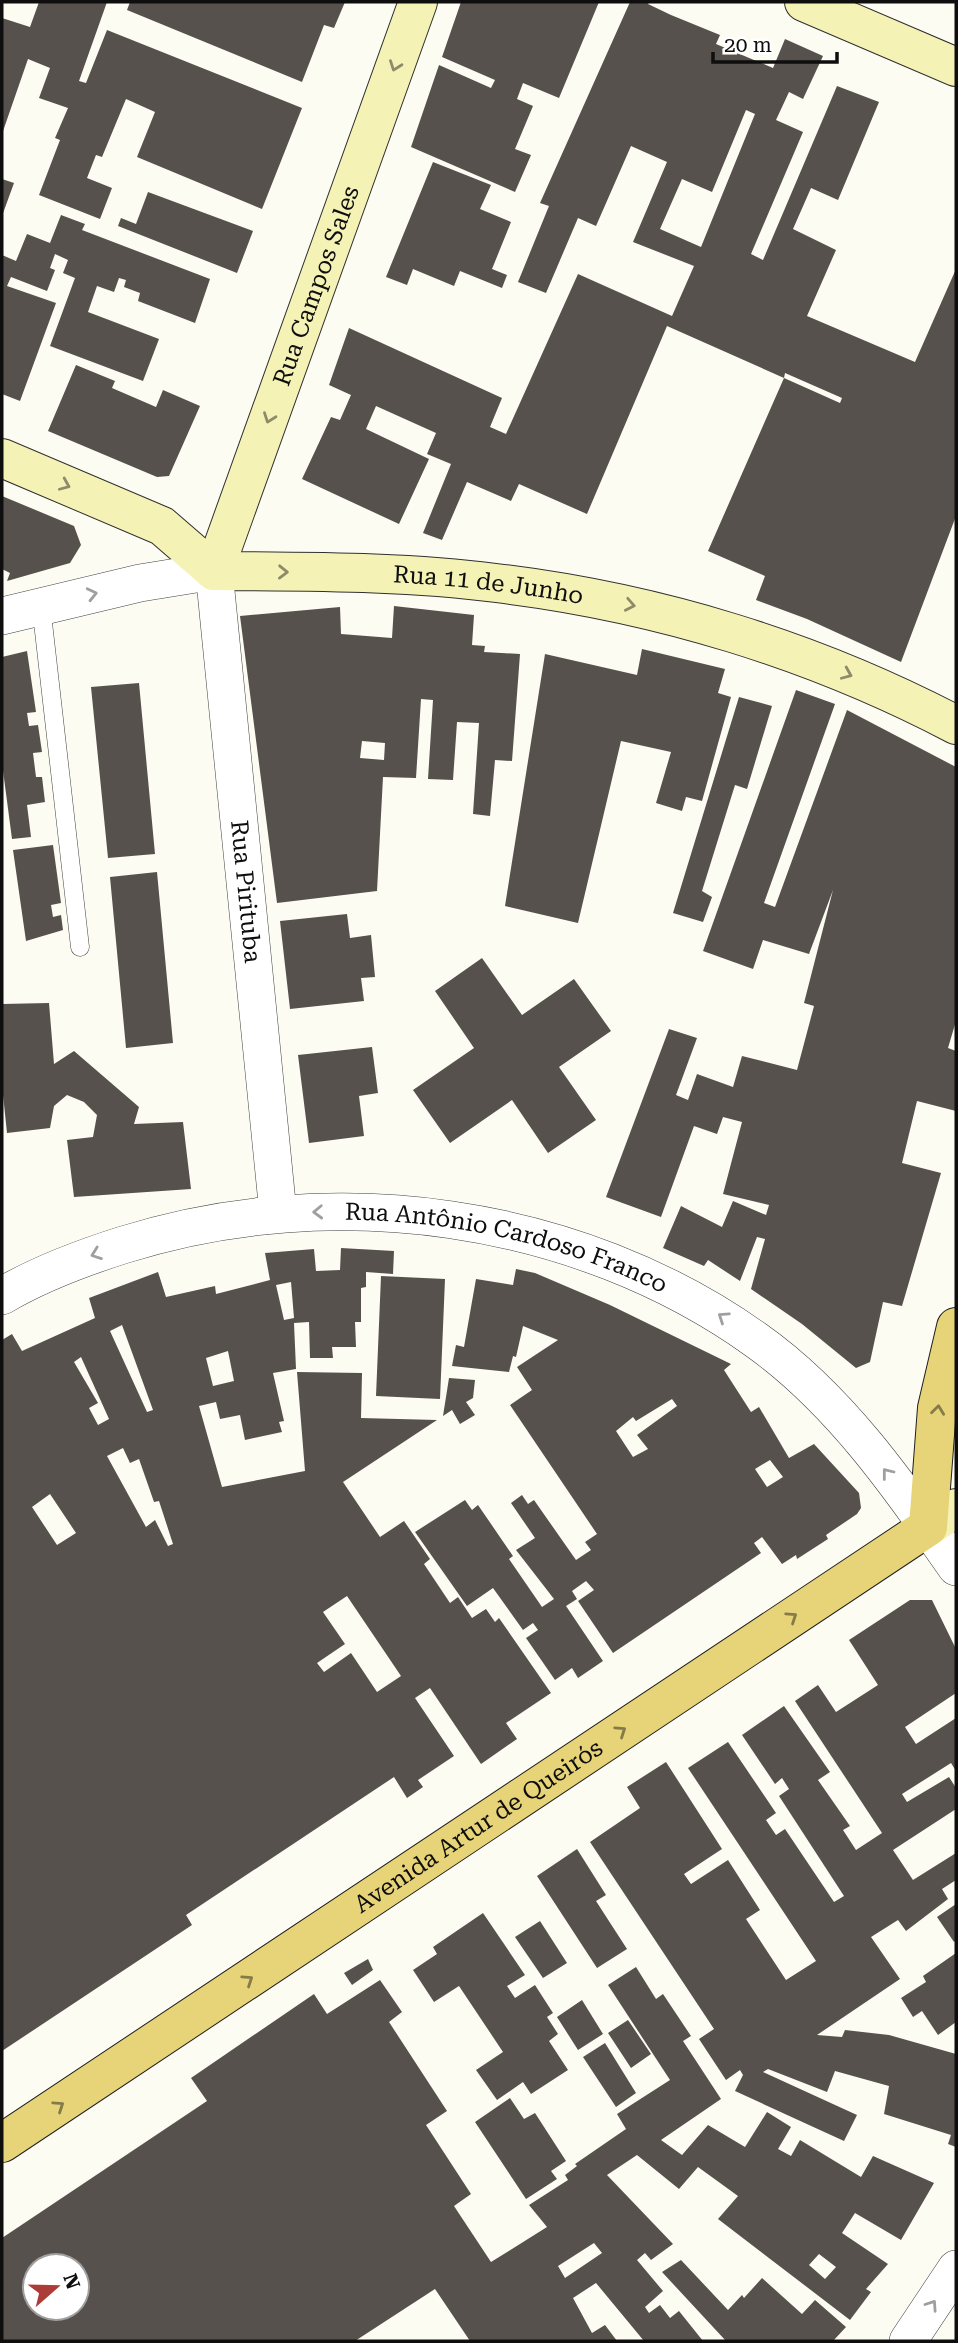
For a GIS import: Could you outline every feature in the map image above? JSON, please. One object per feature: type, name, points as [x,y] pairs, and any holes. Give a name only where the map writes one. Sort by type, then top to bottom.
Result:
[{"type":"main road","points":[[942,1518],[937,1408],[956,1327]]},
{"type":"main road","name":"Avenida Artur de Queirós","points":[[2,2143],[942,1518]]},
{"type":"street","name":"Rua Campos Sales","points":[[214,571],[418,2]]},
{"type":"street","points":[[804,2],[956,66]]},
{"type":"street","points":[[2,458],[162,526],[214,571]]},
{"type":"street","name":"Rua 11 de Junho","points":[[2,616],[140,583],[214,571],[429,576],[531,587],[651,610],[775,646],[836,669],[956,725]]},
{"type":"street","name":"Rua Pirituba","points":[[214,571],[278,1213]]},
{"type":"street","name":"Rua Antônio Cardoso Franco","points":[[2,1296],[56,1270],[142,1239],[187,1227],[278,1213],[350,1211],[452,1219],[551,1242],[653,1280],[712,1310],[793,1369],[871,1453],[942,1518],[956,1567]]},
{"type":"street","points":[[908,2341],[956,2269]]},
{"type":"lane","points":[[41,606],[80,947]]},
{"type":"building","points":[[39,2],[107,2],[79,81],[86,83],[107,30],[302,108],[262,209],[137,157],[155,112],[126,99],[102,157],[96,155],[87,178],[112,188],[100,219],[39,195],[60,140],[55,138],[68,108],[39,98],[50,68],[28,59],[2,134],[2,18],[30,27]]},
{"type":"building","points":[[130,2],[345,2],[334,28],[324,25],[302,82],[127,10]]},
{"type":"building","points":[[461,2],[599,2],[559,98],[523,83],[517,99],[533,106],[515,149],[531,155],[515,192],[411,147],[439,65],[491,88],[495,80],[442,57]]},
{"type":"building","points":[[630,2],[649,2],[648,4],[671,15],[720,35],[716,44],[773,68],[785,39],[823,56],[803,99],[789,92],[776,120],[803,132],[751,254],[763,260],[837,86],[879,102],[838,200],[811,188],[793,229],[836,250],[807,316],[915,362],[956,269],[956,516],[901,662],[807,619],[756,600],[765,576],[708,551],[784,378],[667,326],[587,514],[519,484],[511,501],[467,482],[442,540],[423,533],[451,464],[427,454],[436,433],[376,406],[366,429],[429,459],[399,524],[302,479],[331,417],[340,420],[351,395],[329,385],[349,328],[502,398],[490,427],[506,434],[578,274],[672,316],[694,266],[633,242],[667,162],[631,146],[596,226],[578,218],[546,293],[518,282],[549,206],[540,203]],"holes":[[[746,110],[755,114],[701,247],[660,229],[682,179],[712,192]],[[785,373],[842,398],[840,403],[784,378]]]},
{"type":"building","points":[[433,162],[491,185],[480,209],[511,222],[492,269],[507,275],[502,288],[460,271],[454,286],[413,269],[407,285],[386,277]]},
{"type":"building","points":[[2,179],[14,183],[2,216]]},
{"type":"building","points":[[148,192],[253,231],[237,273],[118,226],[121,218],[136,224]]},
{"type":"building","points":[[61,215],[85,224],[82,230],[210,279],[195,323],[138,301],[140,293],[124,287],[126,280],[119,278],[114,292],[97,286],[88,312],[159,339],[143,381],[50,346],[75,278],[63,273],[68,260],[55,254],[50,268],[55,270],[47,291],[11,277],[7,286],[56,303],[20,401],[2,394],[2,255],[16,261],[27,234],[50,243]]},
{"type":"building","points":[[76,365],[115,381],[112,388],[156,407],[163,390],[200,406],[169,476],[157,477],[48,431]]},
{"type":"building","points":[[2,496],[74,526],[81,545],[70,563],[7,581],[10,573],[2,569]]},
{"type":"building","points":[[394,606],[474,615],[472,645],[485,646],[484,652],[520,654],[512,761],[495,760],[490,816],[473,814],[479,723],[457,722],[453,780],[428,779],[433,700],[421,699],[416,778],[383,777],[377,891],[277,903],[240,616],[340,607],[341,634],[392,638]],"holes":[[[362,741],[385,743],[384,760],[360,758]]]},
{"type":"building","points":[[642,649],[725,669],[718,693],[731,697],[702,801],[686,797],[682,811],[656,803],[671,752],[621,741],[578,923],[505,906],[545,654],[637,675]]},
{"type":"building","points":[[27,651],[36,712],[27,713],[29,726],[38,725],[42,752],[33,753],[36,777],[42,777],[45,802],[27,805],[31,837],[12,839],[2,763],[2,657]]},
{"type":"building","points":[[139,683],[155,854],[108,858],[91,687]]},
{"type":"building","points":[[796,690],[835,704],[764,903],[775,907],[847,710],[956,767],[956,1021],[948,1048],[956,1051],[956,1111],[917,1101],[902,1163],[941,1173],[902,1306],[883,1302],[870,1362],[856,1368],[802,1324],[751,1289],[765,1239],[757,1237],[740,1281],[708,1260],[704,1266],[663,1248],[681,1206],[722,1227],[733,1201],[766,1215],[769,1205],[723,1194],[742,1122],[723,1117],[717,1134],[694,1126],[661,1217],[606,1197],[669,1029],[697,1038],[676,1095],[688,1100],[697,1074],[733,1087],[742,1056],[797,1070],[814,1006],[804,1003],[833,890],[809,954],[763,940],[753,969],[703,951]]},
{"type":"building","points":[[739,697],[772,706],[747,789],[735,785],[702,891],[712,897],[703,922],[673,913]]},
{"type":"building","points":[[53,845],[61,903],[51,905],[53,917],[61,915],[63,930],[26,941],[13,850]]},
{"type":"building","points":[[157,872],[173,1043],[126,1048],[110,877]]},
{"type":"building","points":[[347,914],[350,938],[371,935],[375,977],[361,978],[364,1001],[290,1009],[280,921]]},
{"type":"building","points":[[482,958],[522,1015],[574,979],[611,1031],[559,1067],[596,1120],[548,1153],[512,1100],[450,1143],[413,1090],[474,1048],[435,991]]},
{"type":"building","points":[[49,1003],[54,1064],[74,1051],[139,1107],[134,1124],[183,1122],[191,1189],[74,1197],[67,1140],[93,1137],[97,1115],[84,1102],[67,1095],[54,1106],[50,1128],[7,1133],[2,1085],[2,1004]]},
{"type":"building","points":[[372,1047],[378,1093],[359,1096],[364,1136],[309,1143],[298,1055]]},
{"type":"building","points":[[341,1248],[394,1251],[393,1274],[366,1272],[366,1287],[361,1288],[361,1322],[355,1322],[356,1347],[332,1347],[333,1358],[310,1358],[309,1322],[294,1323],[296,1369],[273,1373],[284,1421],[279,1422],[282,1432],[245,1440],[240,1415],[220,1419],[216,1402],[199,1406],[222,1487],[305,1471],[297,1372],[362,1373],[361,1418],[437,1420],[343,1482],[380,1537],[404,1521],[430,1559],[424,1564],[450,1603],[458,1597],[472,1618],[486,1609],[495,1622],[499,1618],[551,1693],[506,1723],[517,1739],[481,1764],[430,1688],[415,1698],[454,1756],[418,1780],[423,1787],[407,1798],[394,1777],[186,1915],[192,1925],[2,2051],[2,1340],[12,1334],[22,1351],[95,1318],[89,1298],[158,1272],[166,1297],[215,1286],[216,1294],[270,1280],[265,1253],[314,1249],[316,1271],[340,1270]],"holes":[[[291,1282],[294,1318],[284,1320],[276,1285]],[[122,1325],[153,1410],[147,1412],[110,1331]],[[228,1351],[234,1381],[213,1386],[206,1358]],[[81,1357],[109,1419],[98,1425],[89,1408],[98,1403],[74,1362]],[[123,1448],[130,1463],[139,1459],[154,1502],[159,1501],[173,1544],[168,1546],[155,1520],[146,1527],[107,1456]],[[50,1494],[76,1533],[57,1545],[32,1507]],[[347,1596],[401,1676],[377,1692],[351,1653],[324,1672],[317,1663],[345,1644],[323,1612]]]},
{"type":"building","points":[[516,1269],[535,1273],[610,1305],[731,1364],[724,1370],[751,1412],[759,1407],[789,1458],[814,1444],[859,1493],[861,1508],[857,1514],[826,1535],[828,1539],[797,1559],[796,1555],[782,1564],[762,1537],[754,1543],[761,1553],[613,1653],[578,1601],[594,1590],[586,1581],[572,1591],[577,1599],[566,1606],[603,1661],[578,1678],[572,1668],[555,1680],[526,1638],[538,1630],[533,1623],[523,1630],[493,1588],[467,1606],[415,1532],[465,1500],[472,1510],[478,1505],[513,1556],[509,1559],[542,1607],[554,1599],[516,1550],[535,1538],[511,1503],[522,1495],[528,1504],[534,1500],[576,1560],[591,1550],[585,1542],[597,1534],[510,1405],[532,1390],[517,1367],[558,1340],[523,1326],[516,1357],[513,1356],[509,1372],[452,1366],[456,1345],[464,1347],[476,1279],[513,1285]],"holes":[[[672,1399],[677,1406],[637,1435],[648,1449],[633,1457],[616,1431],[633,1417],[636,1421]],[[770,1460],[783,1477],[767,1487],[755,1469]]]},
{"type":"building","points":[[381,1276],[445,1279],[440,1399],[376,1396]]},
{"type":"building","points":[[449,1378],[475,1380],[473,1398],[466,1402],[475,1415],[460,1424],[452,1410],[443,1416]]},
{"type":"building","points":[[910,1600],[932,1600],[956,1649],[956,1693],[905,1727],[916,1744],[956,1718],[956,1771],[951,1763],[902,1794],[907,1802],[949,1777],[956,1788],[956,1809],[893,1850],[913,1880],[956,1853],[956,1880],[942,1889],[948,1899],[906,1931],[898,1920],[871,1937],[900,1979],[817,2035],[842,2037],[845,2030],[889,2035],[956,2054],[956,2147],[948,2144],[951,2135],[884,2114],[889,2086],[835,2071],[827,2092],[768,2069],[763,2072],[857,2115],[844,2141],[735,2091],[743,2075],[740,2070],[726,2080],[699,2039],[714,2029],[590,1842],[640,1808],[627,1787],[666,1762],[722,1849],[684,1874],[691,1884],[728,1860],[760,1910],[746,1919],[786,1980],[816,1961],[688,1768],[728,1742],[776,1813],[766,1820],[776,1835],[785,1829],[834,1902],[844,1896],[779,1796],[789,1789],[782,1778],[775,1784],[742,1735],[784,1706],[830,1772],[818,1780],[850,1826],[843,1830],[856,1850],[882,1833],[795,1701],[818,1685],[836,1712],[878,1685],[849,1640]]},
{"type":"building","points":[[577,1849],[606,1895],[596,1901],[627,1949],[597,1968],[537,1876]]},
{"type":"building","points":[[956,1904],[956,1940],[954,1942],[937,1917]]},
{"type":"building","points":[[483,1913],[525,1975],[507,1986],[515,1998],[535,1985],[553,2013],[547,2017],[558,2034],[549,2041],[568,2070],[531,2094],[523,2082],[497,2100],[476,2070],[503,2052],[459,1986],[434,2002],[413,1970],[437,1954],[433,1947]]},
{"type":"building","points":[[540,1921],[567,1963],[543,1978],[515,1937]]},
{"type":"building","points":[[956,1953],[956,2022],[938,2035],[922,2011],[913,2017],[901,1998],[926,1982],[923,1976]]},
{"type":"building","points":[[368,1959],[373,1970],[352,1985],[344,1973]]},
{"type":"building","points":[[636,1967],[656,1999],[663,1994],[691,2036],[683,2041],[721,2099],[661,2140],[682,2155],[708,2125],[745,2147],[767,2112],[791,2127],[778,2149],[791,2156],[800,2140],[861,2177],[873,2156],[934,2183],[901,2240],[855,2213],[842,2233],[888,2264],[866,2289],[871,2292],[850,2320],[718,2219],[738,2196],[698,2167],[679,2189],[637,2155],[607,2175],[673,2244],[651,2260],[645,2253],[637,2260],[663,2291],[645,2307],[649,2313],[660,2305],[670,2318],[679,2311],[703,2341],[644,2341],[596,2283],[573,2298],[592,2333],[605,2325],[617,2341],[470,2341],[435,2289],[355,2341],[2,2341],[2,2238],[207,2101],[191,2078],[314,1994],[327,2014],[380,1980],[402,2012],[389,2022],[447,2111],[426,2125],[471,2194],[454,2206],[491,2262],[547,2227],[529,2205],[568,2180],[565,2175],[577,2166],[575,2164],[626,2129],[617,2114],[670,2080],[608,1985]],"holes":[[[594,2243],[602,2253],[565,2278],[558,2266]],[[819,2254],[836,2267],[825,2279],[809,2265]]]},
{"type":"building","points":[[582,2000],[603,2034],[578,2050],[557,2017]]},
{"type":"building","points":[[628,2020],[651,2054],[631,2068],[608,2033]]},
{"type":"building","points":[[605,2043],[636,2093],[616,2107],[583,2057]]},
{"type":"building","points":[[510,2098],[524,2119],[535,2113],[566,2161],[551,2171],[557,2179],[526,2199],[475,2122]]},
{"type":"building","points":[[681,2260],[728,2310],[742,2295],[744,2298],[762,2278],[802,2314],[815,2300],[846,2327],[833,2341],[726,2341],[662,2272]]}]
